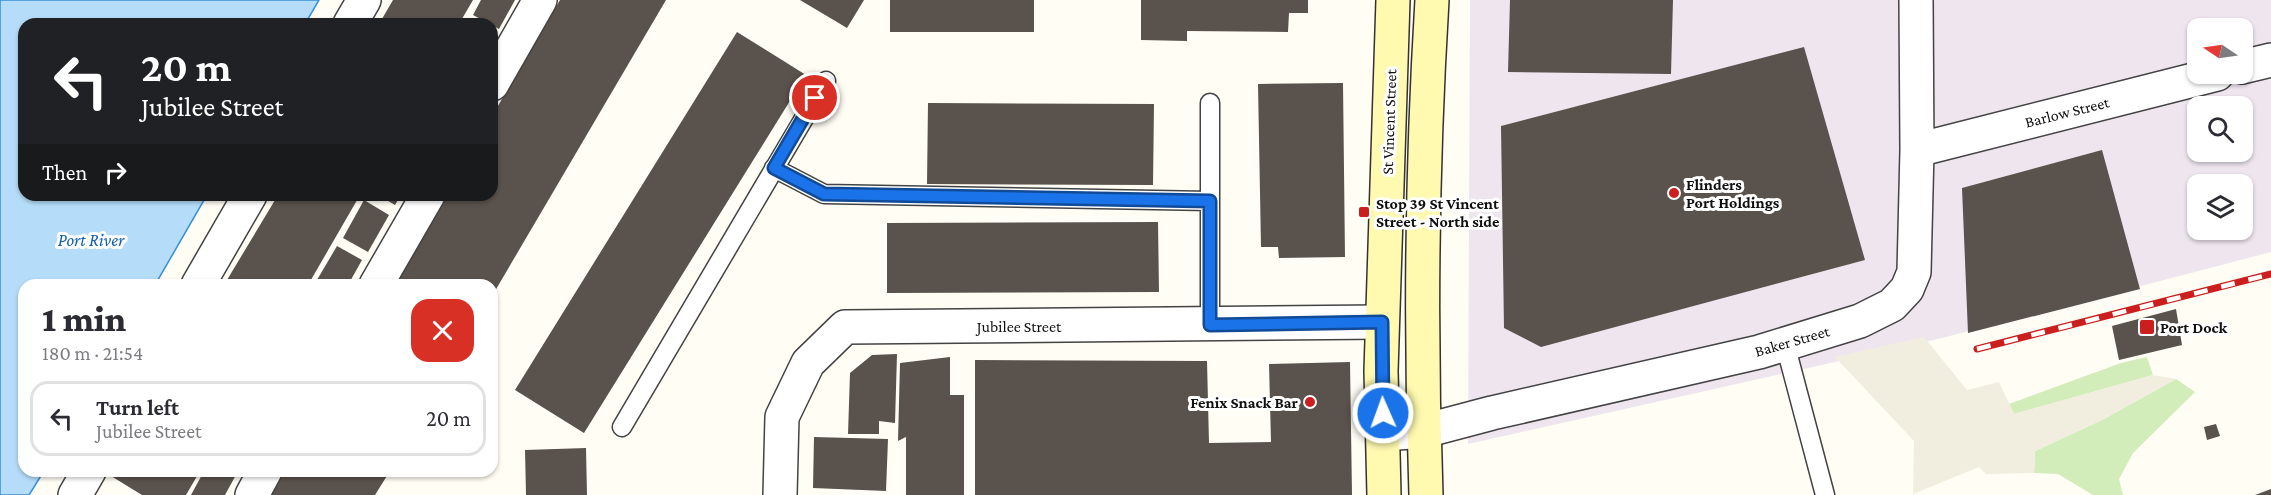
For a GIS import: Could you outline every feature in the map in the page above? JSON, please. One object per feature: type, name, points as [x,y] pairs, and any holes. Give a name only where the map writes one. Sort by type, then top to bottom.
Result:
[{"type":"main road","name":"St Vincent Street","points":[[1384,495],[1382,322],[1393,0]]},
{"type":"main road","points":[[1426,495],[1424,431],[1425,113],[1432,0]]},
{"type":"street","points":[[354,18],[364,0]]},
{"type":"street","points":[[498,74],[540,0]]},
{"type":"street","name":"Baker Street","points":[[1384,434],[1424,431],[1785,344],[1860,321],[1892,305],[1907,289],[1914,272],[1917,150],[1916,0]]},
{"type":"street","points":[[2253,64],[2271,60]]},
{"type":"street","name":"Barlow Street","points":[[1917,150],[2187,82]]},
{"type":"street","points":[[201,279],[247,201]]},
{"type":"street","points":[[379,279],[425,201]]},
{"type":"street","name":"Jubilee Street","points":[[780,495],[782,417],[808,363],[845,327],[1382,322]]},
{"type":"street","points":[[75,495],[86,477]]},
{"type":"street","points":[[252,495],[262,477]]},
{"type":"lane","points":[[622,427],[826,81]]},
{"type":"lane","points":[[1210,103],[1210,325]]},
{"type":"lane","points":[[774,168],[824,194],[1210,201]]},
{"type":"lane","points":[[1785,344],[1825,495]]},
{"type":"shaded area","points":[[1470,0],[2271,0],[2271,252],[1942,338],[1468,444]]},
{"type":"shaded area","points":[[1924,337],[1967,390],[1999,382],[2014,414],[2153,375],[2176,379],[2102,420],[2035,451],[2034,473],[1986,474],[1979,467],[1913,494],[1914,441],[1835,357]]},
{"type":"green space","points":[[2147,357],[2153,375],[2014,414],[2009,404],[2121,363]]},
{"type":"green space","points":[[2176,379],[2195,392],[2133,453],[2119,479],[2123,495],[2093,495],[2058,474],[2034,473],[2035,451],[2102,420]]},
{"type":"water","name":"Port River","points":[[0,0],[319,0],[308,18],[18,18],[18,201],[204,201],[158,279],[18,279],[18,477],[40,477],[29,495],[0,495]]},
{"type":"building","points":[[393,0],[473,0],[462,18],[382,18]]},
{"type":"building","points":[[481,0],[515,0],[499,29],[498,18],[479,18],[473,15]]},
{"type":"building","points":[[560,0],[666,0],[498,286],[498,279],[397,279],[442,201],[498,201],[498,106]]},
{"type":"building","points":[[800,0],[864,0],[847,28]]},
{"type":"building","points":[[890,0],[1034,0],[1034,32],[890,32]]},
{"type":"building","points":[[1141,0],[1308,0],[1308,13],[1289,13],[1288,32],[1187,31],[1187,41],[1141,40]]},
{"type":"building","points":[[1510,0],[1673,0],[1671,74],[1508,72]]},
{"type":"building","points":[[737,32],[806,75],[584,433],[515,390]]},
{"type":"building","name":"Flinders Port Holdings","points":[[1804,47],[1865,260],[1541,347],[1504,328],[1501,126]]},
{"type":"building","points":[[1343,83],[1345,257],[1279,258],[1278,247],[1261,247],[1258,84]]},
{"type":"building","points":[[928,103],[1154,104],[1153,185],[927,184]]},
{"type":"building","points":[[2102,150],[2140,289],[1968,333],[1962,188]]},
{"type":"building","points":[[274,201],[357,201],[311,279],[228,279]]},
{"type":"building","points":[[363,201],[389,215],[368,252],[343,238]]},
{"type":"building","points":[[1158,222],[1159,292],[887,293],[887,223]]},
{"type":"building","points":[[337,246],[362,260],[351,279],[318,279]]},
{"type":"building","points":[[2176,309],[2182,345],[2119,360],[2112,326]]},
{"type":"building","points":[[897,354],[895,423],[879,421],[879,434],[848,434],[850,373],[872,355]]},
{"type":"building","points":[[950,357],[950,395],[964,395],[964,495],[906,495],[906,437],[898,441],[900,363]]},
{"type":"building","points":[[975,360],[1207,361],[1209,443],[1271,442],[1269,364],[1350,362],[1352,495],[975,495]]},
{"type":"building","points":[[2216,424],[2220,436],[2207,440],[2204,427]]},
{"type":"building","points":[[814,437],[888,439],[886,491],[813,488]]},
{"type":"building","points":[[586,448],[587,495],[526,495],[525,450]]},
{"type":"building","points":[[113,477],[196,477],[186,495],[142,495]]},
{"type":"building","points":[[201,477],[235,477],[225,495],[191,495]]},
{"type":"building","points":[[282,477],[386,477],[375,495],[271,495]]},
{"type":"building","points":[[2271,489],[2271,495],[2255,495]]},
{"type":"railway","points":[[1977,349],[2271,274]]},
{"type":"place","name":"Flinders Port Holdings","points":[[1674,193]]},
{"type":"place","name":"Stop 39 St Vincent Street - North side","points":[[1364,212]]},
{"type":"place","name":"Port Dock","points":[[2147,327]]},
{"type":"place","name":"Fenix Snack Bar","points":[[1310,402]]},
{"type":"route","points":[[815,98],[774,168],[824,194],[1210,201],[1210,325],[1382,322],[1383,413]]}]
